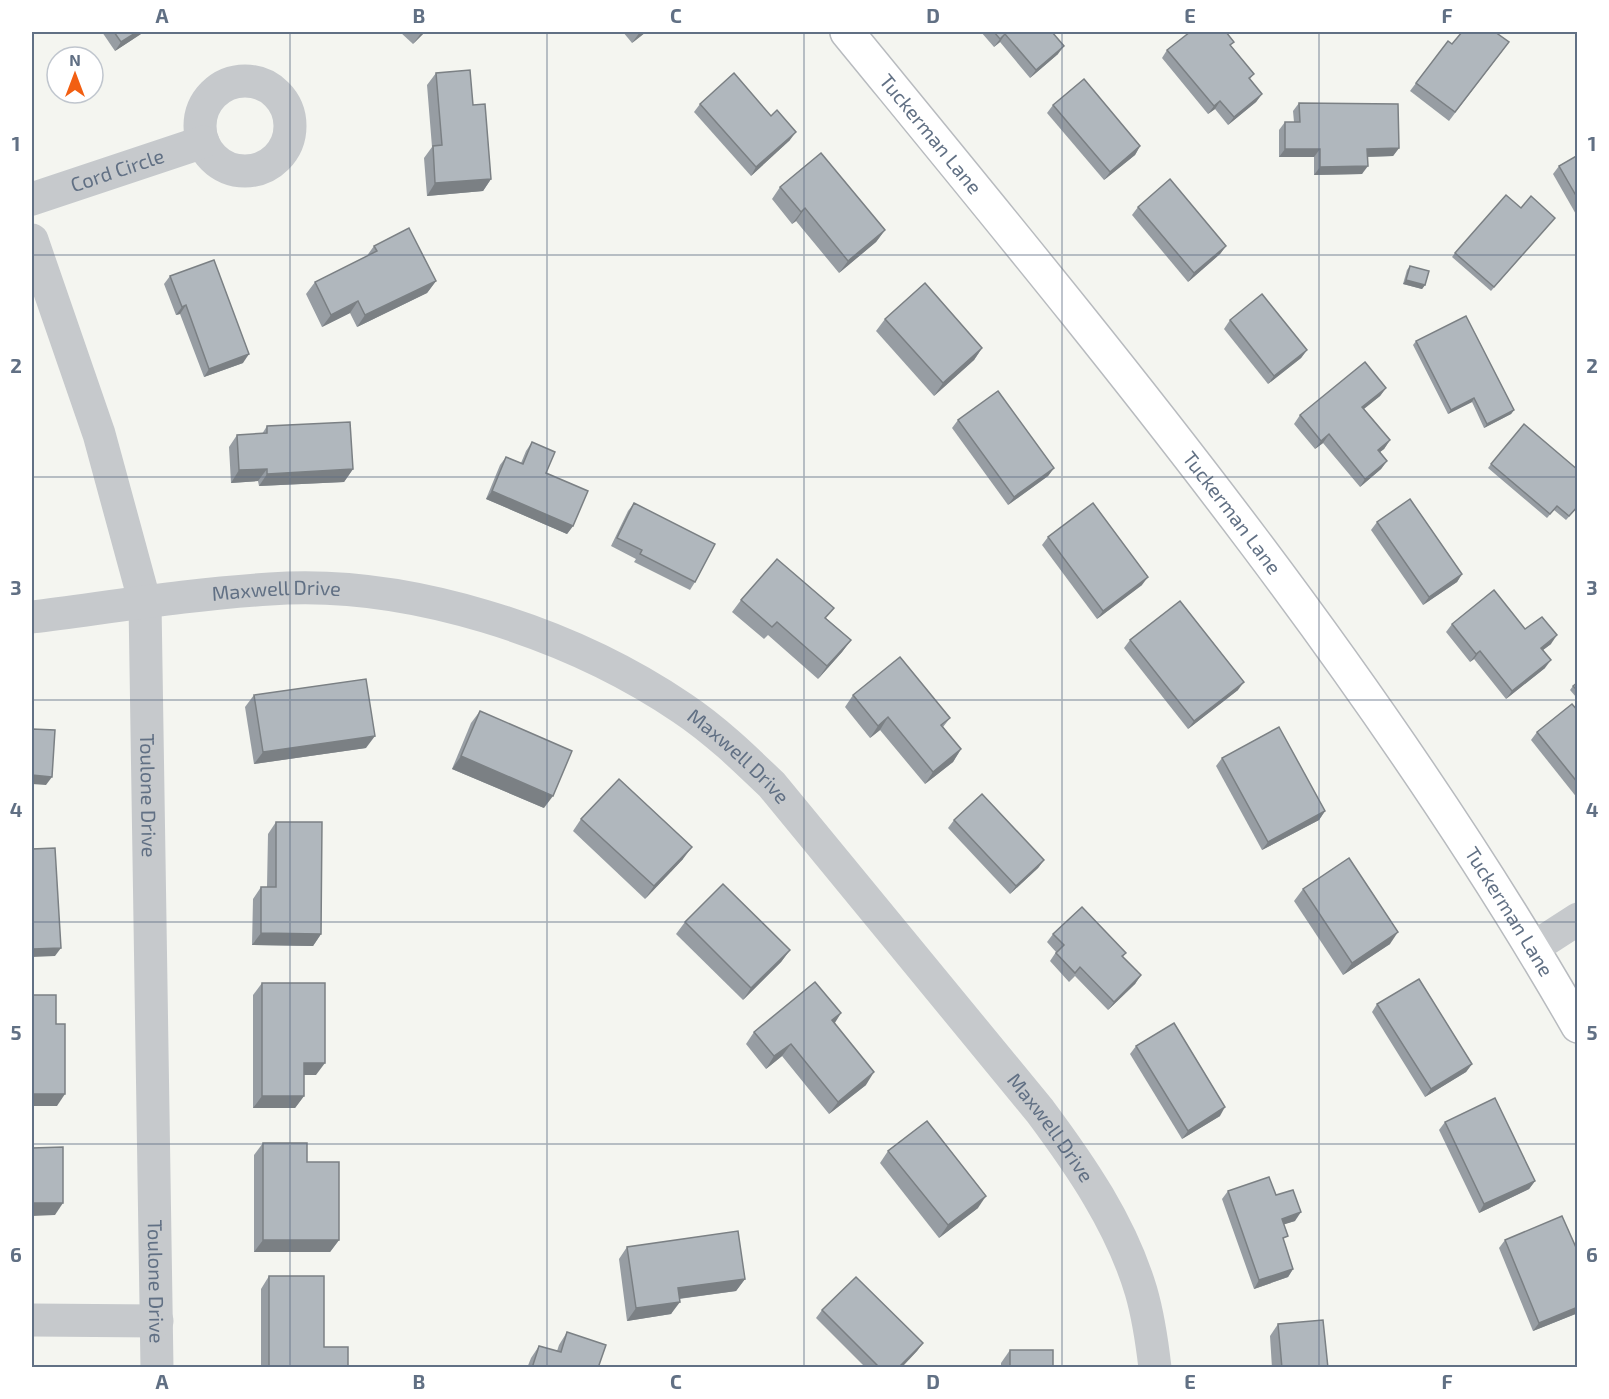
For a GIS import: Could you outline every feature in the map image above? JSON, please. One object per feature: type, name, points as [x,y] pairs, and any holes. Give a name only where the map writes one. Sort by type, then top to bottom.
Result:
[{"type":"main road","name":"Tuckerman Lane","points":[[847,32],[1094,333],[1242,524],[1362,690],[1451,820],[1533,948],[1578,1026]]},
{"type":"street","name":"Cord Circle","points":[[32,199],[203,142]]},
{"type":"street","name":"Toulone Drive","points":[[32,240],[99,434],[145,603],[157,1368]]},
{"type":"street","name":"Maxwell Drive","points":[[32,617],[282,588],[380,593],[438,604],[524,628],[599,662],[683,708],[737,752],[772,785],[1040,1111],[1079,1163],[1112,1221],[1140,1290],[1155,1368]]},
{"type":"street","points":[[1533,948],[1578,919]]},
{"type":"street","points":[[32,1320],[157,1321]]},
{"type":"building","points":[[114,32],[137,32],[121,42]]},
{"type":"building","points":[[994,32],[1052,32],[1064,46],[1036,70],[1005,34],[1000,39]]},
{"type":"building","points":[[1190,32],[1226,32],[1234,42],[1230,45],[1254,74],[1249,78],[1262,94],[1234,117],[1220,101],[1214,106],[1167,50]]},
{"type":"building","points":[[1462,32],[1495,32],[1509,42],[1455,112],[1416,83],[1448,41],[1452,44]]},
{"type":"building","points":[[470,70],[473,105],[485,104],[491,179],[435,183],[433,146],[442,145],[436,73]]},
{"type":"building","points":[[734,73],[771,116],[777,110],[796,132],[756,167],[700,104]]},
{"type":"building","points":[[1084,79],[1140,146],[1110,172],[1053,105]]},
{"type":"building","points":[[1299,103],[1398,104],[1399,148],[1367,149],[1368,166],[1320,167],[1320,149],[1285,149],[1285,122],[1300,122]]},
{"type":"building","points":[[821,153],[885,230],[848,261],[805,208],[801,212],[780,187]]},
{"type":"building","points":[[1578,155],[1578,199],[1559,166]]},
{"type":"building","points":[[1170,179],[1226,246],[1194,273],[1138,207]]},
{"type":"building","points":[[1506,195],[1521,208],[1531,196],[1555,218],[1494,287],[1455,253]]},
{"type":"building","points":[[409,228],[436,281],[365,315],[358,301],[331,315],[315,282],[377,251],[374,246]]},
{"type":"building","points":[[214,260],[249,354],[209,369],[186,305],[182,307],[170,276]]},
{"type":"building","points":[[1410,266],[1429,271],[1425,285],[1406,280]]},
{"type":"building","points":[[925,283],[982,348],[943,383],[885,319]]},
{"type":"building","points":[[1262,294],[1307,350],[1274,376],[1230,320]]},
{"type":"building","points":[[1466,316],[1514,410],[1487,424],[1474,398],[1451,410],[1416,341]]},
{"type":"building","points":[[1365,362],[1386,388],[1362,407],[1390,440],[1378,450],[1387,461],[1365,479],[1329,434],[1321,441],[1300,415]]},
{"type":"building","points":[[998,391],[1054,468],[1014,497],[958,420]]},
{"type":"building","points":[[350,422],[353,469],[267,474],[267,469],[239,470],[237,435],[267,433],[267,426]]},
{"type":"building","points":[[1524,424],[1578,470],[1578,506],[1569,516],[1557,506],[1550,514],[1491,464]]},
{"type":"building","points":[[532,442],[555,452],[546,473],[588,491],[573,526],[492,491],[506,457],[523,464]]},
{"type":"building","points":[[1410,499],[1462,574],[1429,597],[1377,522]]},
{"type":"building","points":[[634,503],[715,544],[695,582],[640,554],[642,550],[617,538]]},
{"type":"building","points":[[1093,503],[1148,577],[1103,611],[1048,537]]},
{"type":"building","points":[[777,559],[834,608],[825,618],[851,640],[827,666],[777,622],[772,627],[741,600]]},
{"type":"building","points":[[1494,590],[1525,629],[1542,617],[1557,635],[1541,648],[1551,660],[1512,691],[1480,651],[1476,654],[1452,624]]},
{"type":"building","points":[[1180,601],[1244,682],[1194,721],[1130,640]]},
{"type":"building","points":[[900,657],[950,718],[941,725],[961,749],[933,772],[888,717],[878,726],[853,695]]},
{"type":"building","points":[[366,679],[375,736],[263,752],[254,695]]},
{"type":"building","points":[[1572,704],[1578,711],[1578,783],[1537,732]]},
{"type":"building","points":[[480,711],[572,751],[553,796],[461,756]]},
{"type":"building","points":[[1279,727],[1325,811],[1268,842],[1222,758]]},
{"type":"building","points":[[32,729],[55,730],[52,777],[32,775]]},
{"type":"building","points":[[619,779],[692,847],[654,886],[581,819]]},
{"type":"building","points":[[982,794],[1044,860],[1016,886],[954,820]]},
{"type":"building","points":[[276,822],[322,822],[321,934],[261,933],[261,887],[276,887]]},
{"type":"building","points":[[55,848],[61,948],[32,949],[32,849]]},
{"type":"building","points":[[1349,858],[1398,932],[1352,963],[1303,889]]},
{"type":"building","points":[[723,884],[790,950],[751,988],[685,922]]},
{"type":"building","points":[[1082,907],[1126,953],[1122,956],[1141,975],[1114,1002],[1080,967],[1075,973],[1056,953],[1064,945],[1053,934]]},
{"type":"building","points":[[1419,979],[1472,1064],[1431,1089],[1377,1004]]},
{"type":"building","points":[[815,982],[841,1013],[832,1020],[874,1072],[838,1102],[791,1044],[774,1056],[754,1032]]},
{"type":"building","points":[[262,983],[325,983],[325,1063],[304,1063],[304,1096],[262,1096]]},
{"type":"building","points":[[32,995],[56,995],[56,1024],[65,1024],[65,1094],[32,1094]]},
{"type":"building","points":[[1174,1023],[1225,1107],[1188,1131],[1136,1046]]},
{"type":"building","points":[[1495,1098],[1535,1181],[1484,1204],[1445,1122]]},
{"type":"building","points":[[927,1121],[986,1196],[948,1225],[888,1151]]},
{"type":"building","points":[[263,1143],[307,1143],[307,1162],[339,1162],[339,1240],[263,1240]]},
{"type":"building","points":[[63,1147],[63,1203],[32,1203],[32,1148]]},
{"type":"building","points":[[1269,1177],[1276,1195],[1293,1190],[1301,1212],[1282,1219],[1288,1236],[1283,1238],[1293,1269],[1259,1280],[1228,1191]]},
{"type":"building","points":[[1562,1216],[1578,1252],[1578,1307],[1539,1323],[1505,1240]]},
{"type":"building","points":[[738,1231],[745,1279],[678,1288],[680,1302],[636,1308],[627,1247]]},
{"type":"building","points":[[269,1276],[324,1276],[324,1347],[348,1347],[348,1368],[269,1368]]},
{"type":"building","points":[[856,1277],[923,1343],[898,1368],[880,1368],[822,1310]]},
{"type":"building","points":[[1323,1320],[1328,1368],[1282,1368],[1278,1324]]},
{"type":"building","points":[[567,1332],[606,1345],[598,1368],[532,1368],[539,1346],[561,1352]]},
{"type":"building","points":[[1010,1350],[1053,1350],[1053,1368],[1010,1368]]}]
